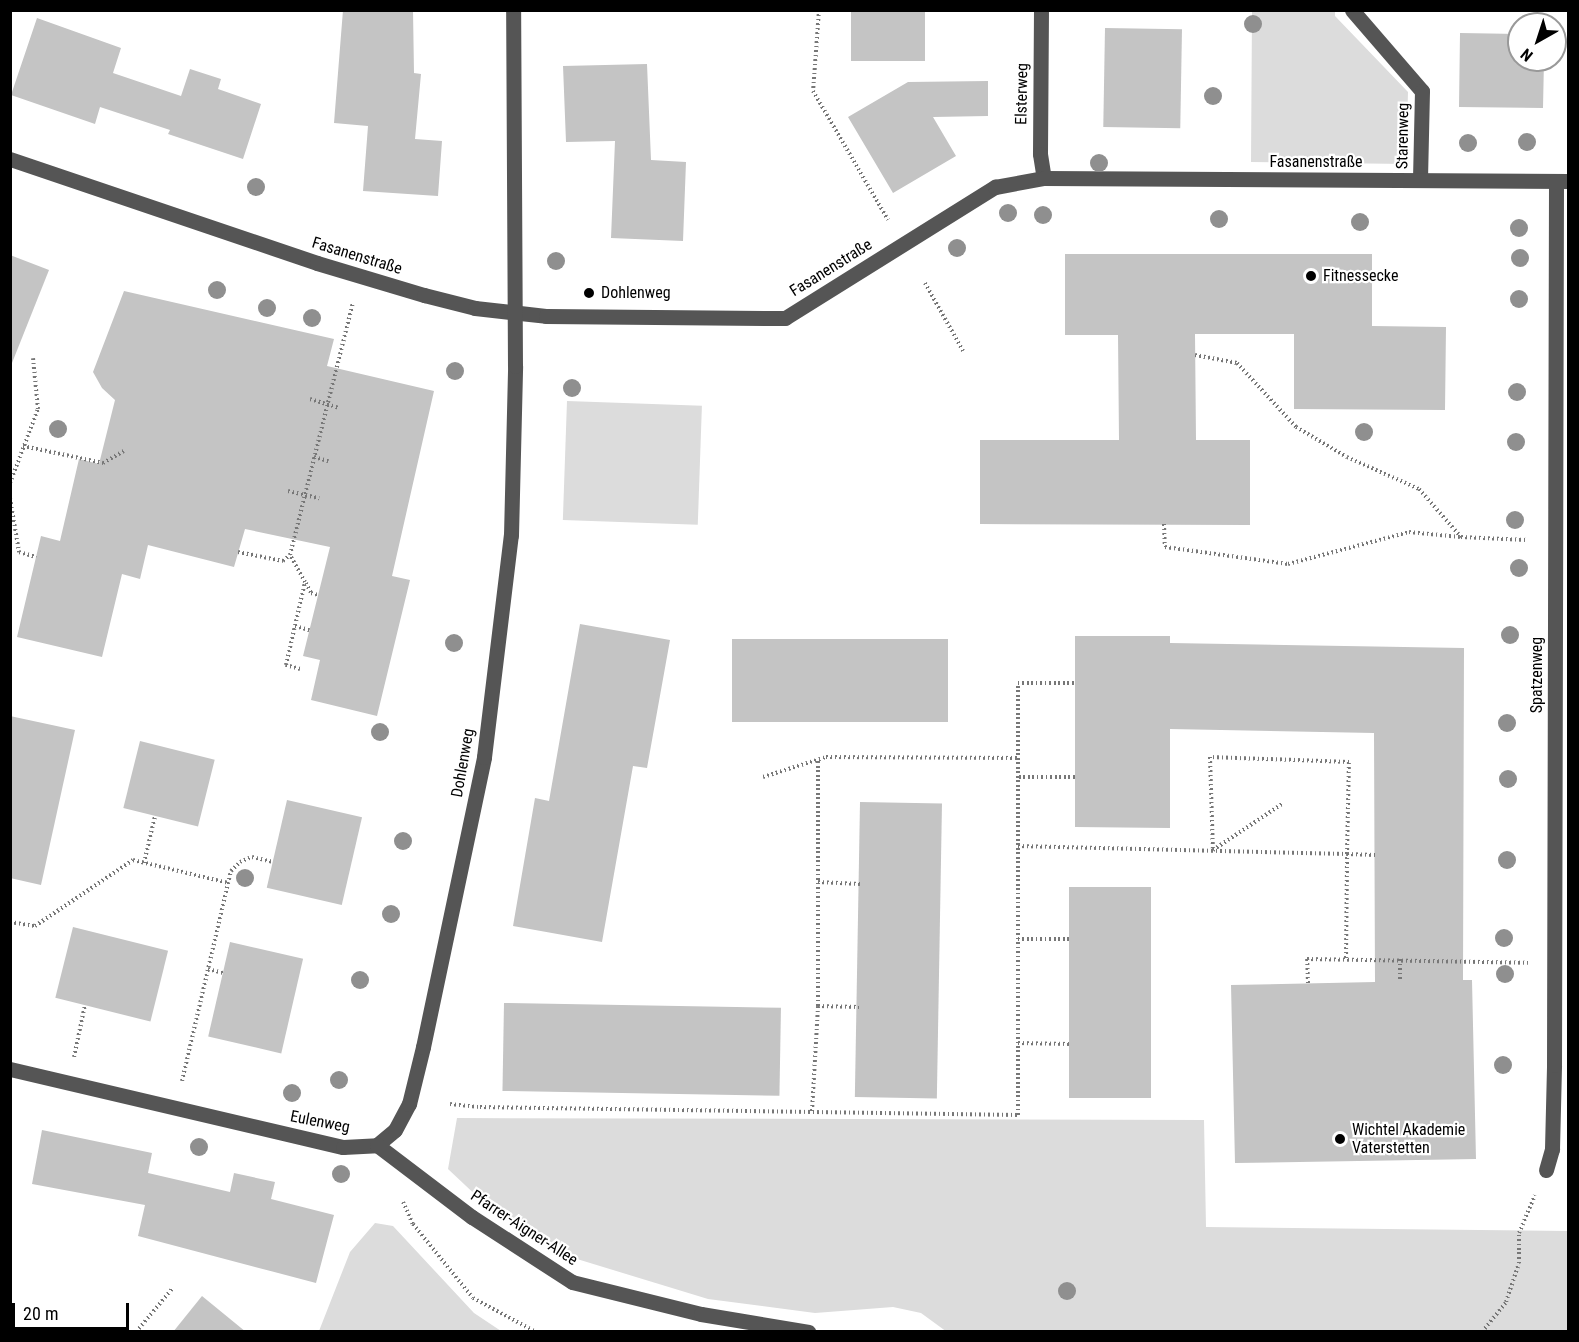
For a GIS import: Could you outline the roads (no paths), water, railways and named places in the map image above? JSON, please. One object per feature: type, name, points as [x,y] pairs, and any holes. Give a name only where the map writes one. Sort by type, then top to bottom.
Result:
[{"type":"street","name":"Dohlenweg","points":[[377,1145],[395,1130],[409,1104],[484,757],[511,535],[515,366],[513,10]]},
{"type":"street","name":"Elsterweg","points":[[1041,10],[1040,154],[1044,178]]},
{"type":"street","name":"Starenweg","points":[[1352,10],[1422,91],[1420,180]]},
{"type":"street","name":"Fasanenstraße","points":[[10,159],[360,276],[436,299],[513,314],[785,318],[995,187],[1044,178],[1562,181]]},
{"type":"street","name":"Spatzenweg","points":[[1546,1170],[1551,1149],[1554,964],[1555,541],[1562,181]]},
{"type":"street","name":"Eulenweg","points":[[10,1069],[343,1148],[377,1145]]},
{"type":"street","name":"Pfarrer-Aigner-Allee","points":[[377,1145],[472,1217],[572,1282],[701,1314],[810,1332]]},
{"type":"place","name":"Fitnessecke","points":[[1311,276]]},
{"type":"place","name":"Dohlenweg","points":[[589,293]]},
{"type":"place","name":"Wichtel Akademie Vaterstetten","points":[[1340,1139]]}]
